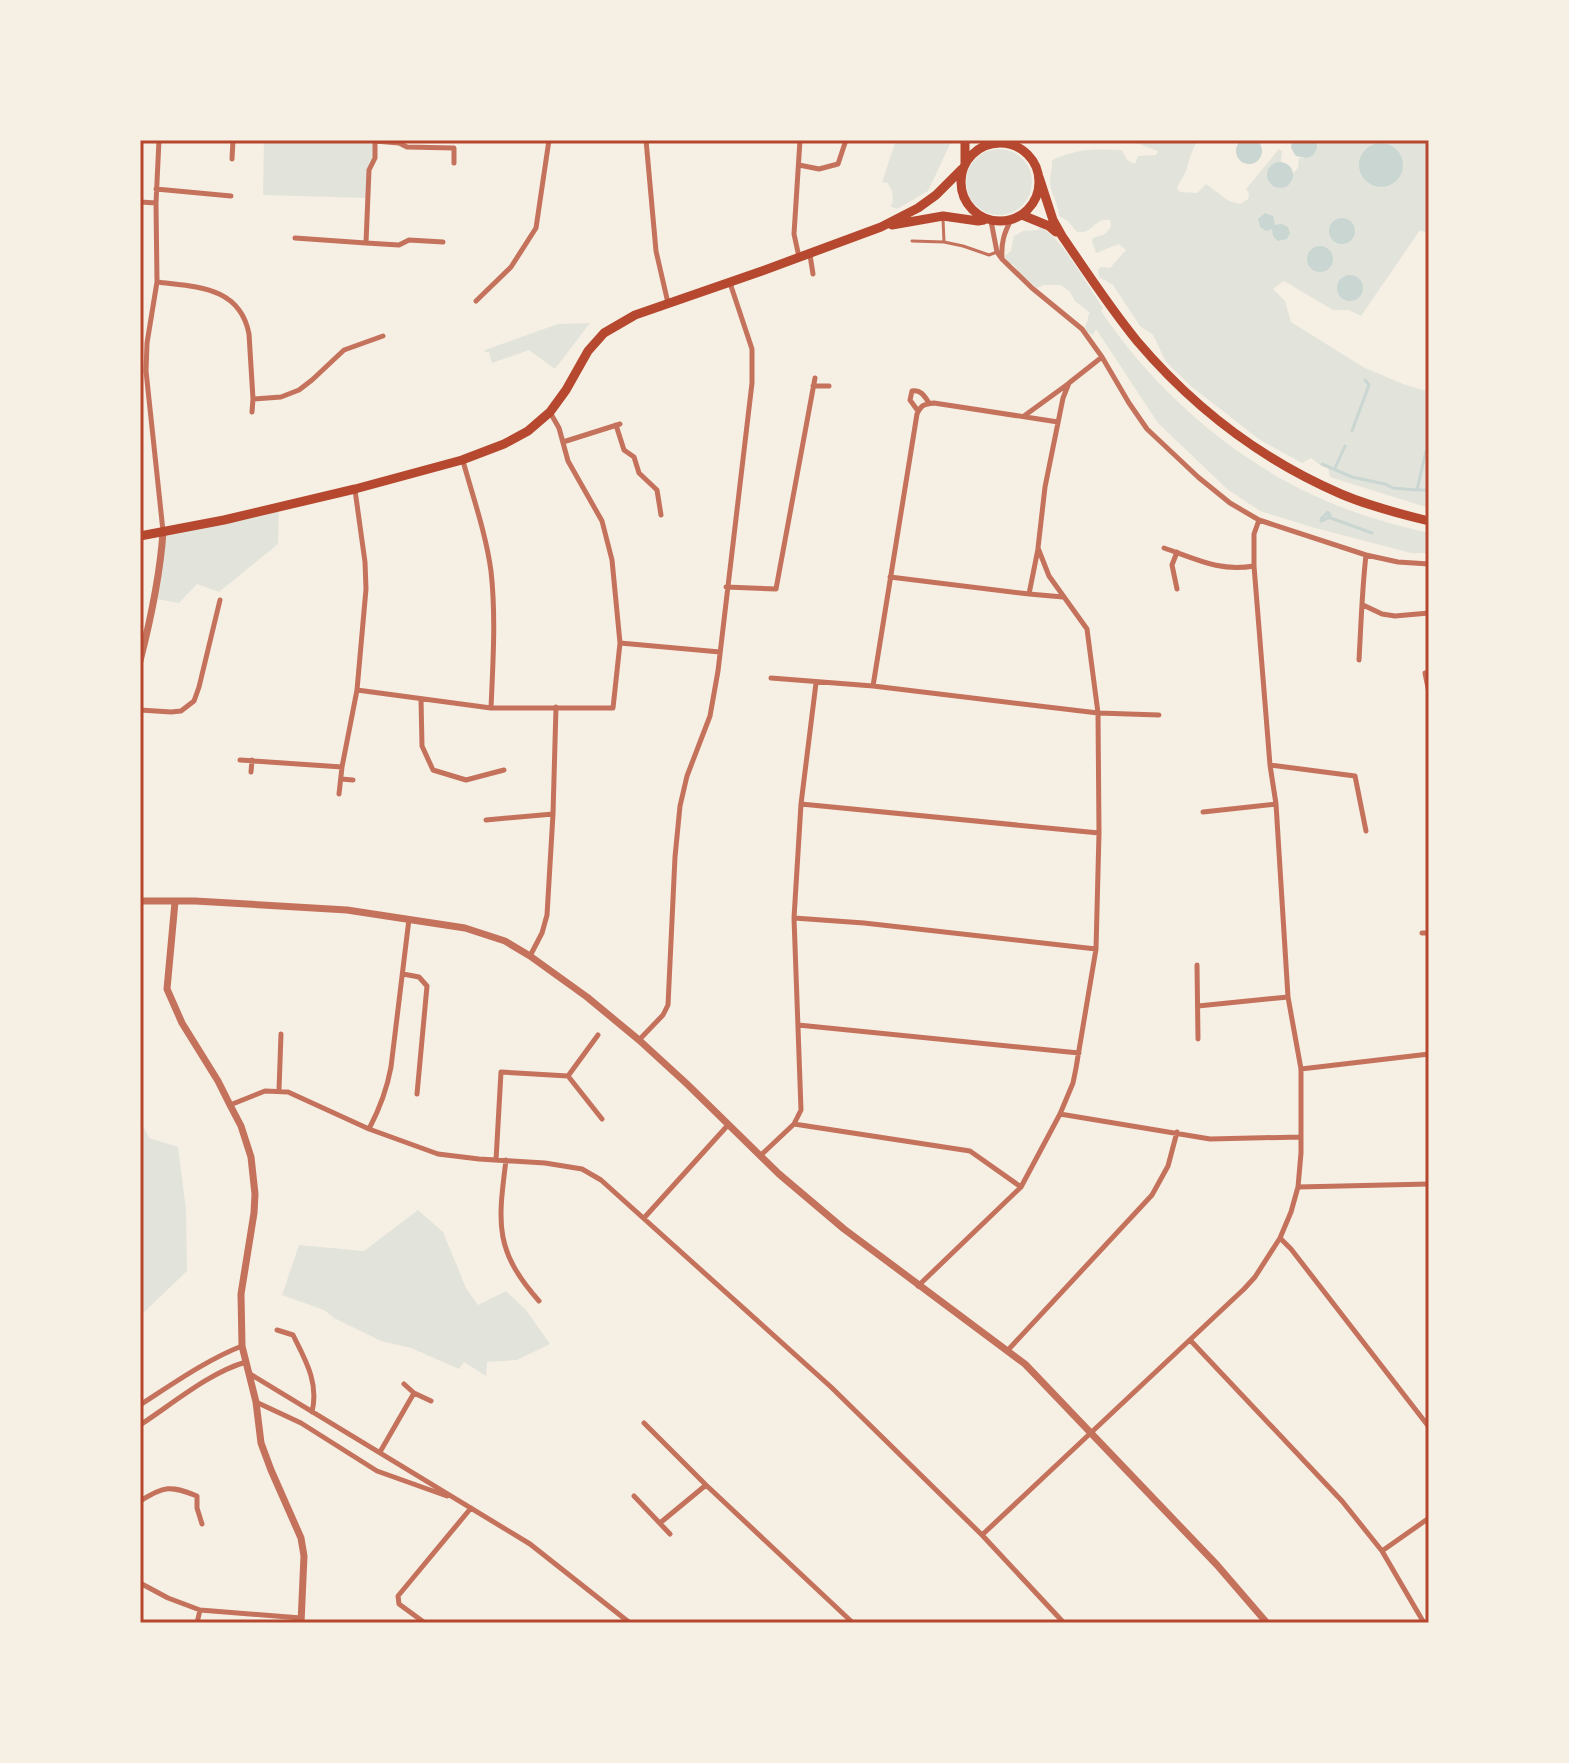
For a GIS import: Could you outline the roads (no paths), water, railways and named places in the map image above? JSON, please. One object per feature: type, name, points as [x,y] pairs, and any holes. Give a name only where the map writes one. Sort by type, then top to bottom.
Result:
[{"type":"main road","points":[[965,140],[960,187],[972,211],[990,220]]},
{"type":"main road","points":[[140,536],[355,489],[462,460],[504,444],[528,431],[550,412],[588,351],[604,333],[635,315],[881,227],[936,195],[980,147],[1000,141],[1031,157],[1053,220],[1062,236],[1135,338],[1178,385],[1214,418],[1287,468],[1343,495],[1429,521]]},
{"type":"main road","points":[[881,227],[943,216],[978,221],[1011,220],[1022,215],[1036,199],[1039,177]]},
{"type":"main road","points":[[1022,215],[1049,226],[1062,236]]},
{"type":"street","points":[[140,661],[156,599],[163,532],[146,371],[147,343],[157,282],[159,140]]},
{"type":"street","points":[[232,159],[233,140]]},
{"type":"street","points":[[366,243],[369,170],[375,158],[375,140],[407,147],[454,148]]},
{"type":"street","points":[[454,163],[455,140]]},
{"type":"street","points":[[476,301],[511,267],[536,228],[549,140]]},
{"type":"street","points":[[646,140],[656,251],[668,303]]},
{"type":"street","points":[[800,140],[794,234],[813,274]]},
{"type":"street","points":[[799,165],[819,169],[838,164],[846,140]]},
{"type":"street","points":[[156,189],[231,196]]},
{"type":"street","points":[[140,202],[156,203]]},
{"type":"street","points":[[990,220],[997,252],[1002,259],[1082,329],[1147,429],[1219,494],[1259,520],[1366,555],[1398,562],[1429,564]]},
{"type":"street","points":[[1002,259],[1003,234],[1011,220]]},
{"type":"street","points":[[295,238],[399,245],[409,240],[443,242]]},
{"type":"street","points":[[157,282],[218,292],[239,310],[249,334],[252,412]]},
{"type":"street","points":[[639,1040],[663,1015],[668,1005],[680,806],[687,776],[710,716],[720,652],[752,383],[752,349],[730,282]]},
{"type":"street","points":[[253,399],[281,397],[299,390],[344,350],[383,336]]},
{"type":"street","points":[[1024,416],[1102,357]]},
{"type":"street","points":[[726,587],[776,589],[815,378]]},
{"type":"street","points":[[1029,594],[1045,487],[1063,398],[1069,383]]},
{"type":"street","points":[[813,386],[829,386]]},
{"type":"street","points":[[918,411],[910,400],[912,391],[921,393],[929,403]]},
{"type":"street","points":[[873,686],[920,407],[929,403],[1058,422]]},
{"type":"street","points":[[357,690],[491,708],[613,708],[620,643],[612,560],[602,521],[568,461],[559,428],[550,412]]},
{"type":"street","points":[[563,442],[618,424],[624,450],[634,457],[639,473],[657,490],[661,515]]},
{"type":"street","points":[[462,460],[491,567],[494,610],[491,708]]},
{"type":"street","points":[[339,794],[357,690],[366,574],[355,489]]},
{"type":"street","points":[[982,1535],[1191,1341],[1255,1277],[1280,1238],[1298,1187],[1301,1069],[1288,997],[1276,804],[1254,566],[1254,534],[1259,520]]},
{"type":"street","points":[[918,1286],[1021,1187],[1060,1114],[1073,1083],[1096,949],[1098,713],[1087,629],[1049,576],[1038,548]]},
{"type":"street","points":[[1164,548],[1219,567],[1254,566]]},
{"type":"street","points":[[1177,552],[1172,565],[1177,589]]},
{"type":"street","points":[[1359,660],[1366,555]]},
{"type":"street","points":[[890,577],[1063,597]]},
{"type":"street","points":[[140,710],[181,711],[194,701],[220,600]]},
{"type":"street","points":[[1363,605],[1395,616],[1429,613]]},
{"type":"street","points":[[620,643],[720,652]]},
{"type":"street","points":[[1425,673],[1429,693]]},
{"type":"street","points":[[771,678],[873,686],[1098,713],[1159,715]]},
{"type":"street","points":[[760,1156],[794,1124],[801,1110],[794,918],[801,804],[816,683]]},
{"type":"street","points":[[421,699],[422,746],[433,770],[466,780],[504,770]]},
{"type":"street","points":[[530,956],[546,924],[556,707]]},
{"type":"street","points":[[240,760],[342,767]]},
{"type":"street","points":[[251,772],[252,760]]},
{"type":"street","points":[[1270,765],[1355,776],[1366,831]]},
{"type":"street","points":[[341,779],[353,780]]},
{"type":"street","points":[[801,804],[1099,833]]},
{"type":"street","points":[[1203,812],[1276,804]]},
{"type":"street","points":[[486,820],[553,814]]},
{"type":"street","points":[[140,901],[347,910],[465,928],[505,941],[530,956],[639,1040],[760,1156],[844,1229],[1008,1350],[1038,1377],[1217,1565],[1267,1623]]},
{"type":"street","points":[[140,1583],[200,1610],[302,1620],[304,1556],[301,1538],[264,1451],[242,1346],[241,1294],[253,1228],[255,1194],[251,1157],[241,1126],[218,1081],[182,1023],[167,989],[175,902]]},
{"type":"street","points":[[794,918],[1096,949]]},
{"type":"street","points":[[369,1129],[387,1087],[409,919]]},
{"type":"street","points":[[1197,965],[1198,1039]]},
{"type":"street","points":[[403,974],[419,977],[427,986],[417,1094]]},
{"type":"street","points":[[1198,1006],[1288,997]]},
{"type":"street","points":[[798,1025],[1079,1053]]},
{"type":"street","points":[[279,1090],[281,1034]]},
{"type":"street","points":[[568,1076],[598,1035]]},
{"type":"street","points":[[1301,1069],[1429,1054]]},
{"type":"street","points":[[496,1160],[501,1072],[568,1076],[602,1119]]},
{"type":"street","points":[[230,1105],[258,1093],[279,1090],[369,1129],[438,1154],[545,1163],[582,1169],[601,1180],[831,1387],[982,1535],[1064,1623]]},
{"type":"street","points":[[1060,1114],[1210,1139],[1300,1137]]},
{"type":"street","points":[[794,1124],[970,1151],[1021,1187]]},
{"type":"street","points":[[644,1218],[728,1125]]},
{"type":"street","points":[[1008,1350],[1152,1195],[1168,1166],[1177,1132]]},
{"type":"street","points":[[506,1160],[500,1211],[501,1231],[510,1261],[523,1284],[539,1301]]},
{"type":"street","points":[[1298,1187],[1429,1184]]},
{"type":"street","points":[[1280,1238],[1429,1427]]},
{"type":"street","points":[[277,1330],[293,1335],[309,1366],[315,1397],[312,1412]]},
{"type":"street","points":[[1191,1341],[1342,1501],[1382,1551],[1424,1623]]},
{"type":"street","points":[[140,1405],[242,1346]]},
{"type":"street","points":[[140,1425],[221,1373],[246,1362]]},
{"type":"street","points":[[249,1373],[530,1544],[630,1623]]},
{"type":"street","points":[[404,1384],[431,1401]]},
{"type":"street","points":[[380,1452],[414,1393]]},
{"type":"street","points":[[256,1402],[301,1423],[377,1471],[459,1501]]},
{"type":"street","points":[[644,1423],[853,1623]]},
{"type":"street","points":[[660,1523],[706,1485]]},
{"type":"street","points":[[140,1501],[158,1490],[174,1487],[197,1496],[202,1524]]},
{"type":"street","points":[[634,1496],[670,1534]]},
{"type":"street","points":[[425,1623],[399,1604],[398,1596],[471,1508]]},
{"type":"street","points":[[1382,1551],[1429,1518]]},
{"type":"street","points":[[197,1623],[200,1610]]},
{"type":"lane","points":[[943,216],[944,242]]},
{"type":"lane","points":[[912,241],[944,242],[989,255],[997,252]]},
{"type":"waterway","points":[[1352,431],[1369,385],[1365,380]]},
{"type":"waterway","points":[[1335,468],[1345,446]]},
{"type":"waterway","points":[[1426,451],[1417,490],[1429,490]]},
{"type":"waterway","points":[[1322,464],[1352,477],[1393,488],[1417,490]]},
{"type":"waterway","points":[[1328,518],[1321,521],[1328,512],[1328,517],[1372,533]]}]
